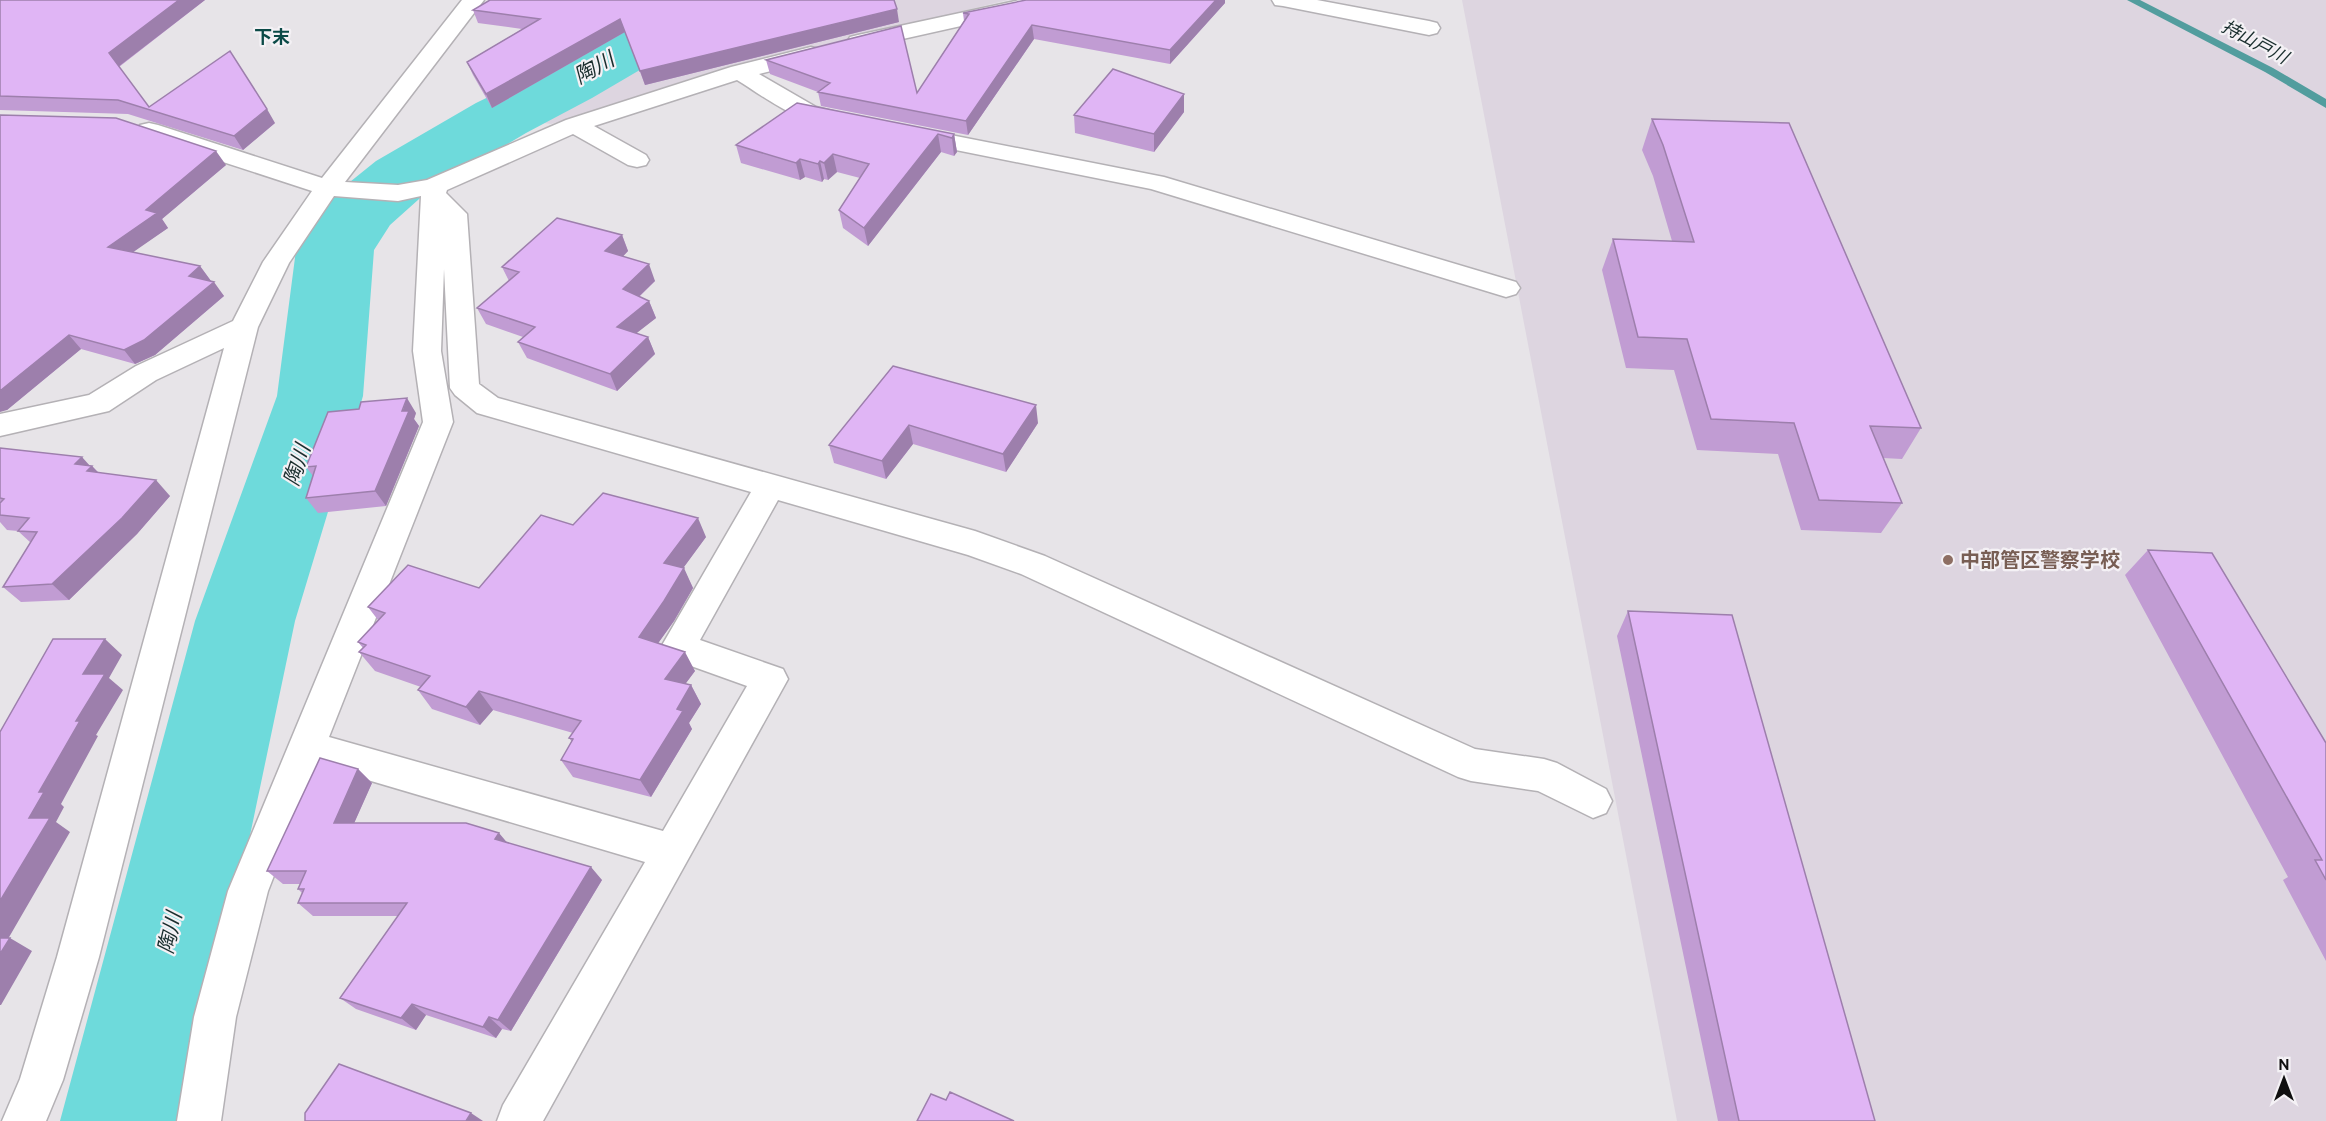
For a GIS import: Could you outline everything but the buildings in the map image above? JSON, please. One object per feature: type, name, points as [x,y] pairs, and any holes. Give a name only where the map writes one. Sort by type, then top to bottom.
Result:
[{"type":"street","points":[[24,1121],[41,1080],[78,957],[244,327],[276,262],[327,188],[473,0]]},
{"type":"street","points":[[128,123],[327,188],[368,193],[434,191],[574,124],[739,72],[906,30],[1050,0]]},
{"type":"street","points":[[1283,0],[1429,28]]},
{"type":"street","points":[[739,72],[808,113],[1155,182],[1506,288]]},
{"type":"street","points":[[574,124],[637,160]]},
{"type":"street","points":[[434,191],[454,214],[465,388],[488,406],[975,544],[1033,565],[1471,765],[1544,776],[1593,801]]},
{"type":"street","points":[[199,1121],[215,1017],[249,891],[309,747],[438,422],[427,351],[434,191]]},
{"type":"street","points":[[0,425],[98,404],[146,373],[244,327]]},
{"type":"street","points":[[519,1121],[770,679],[678,647],[771,487]]},
{"type":"street","points":[[309,747],[672,852]]},
{"type":"shaded area","points":[[724,0],[1008,0],[714,71],[551,124],[515,119]]},
{"type":"shaded area","name":"中部管区警察学校","points":[[1462,0],[2326,0],[2326,1121],[1677,1121]]},
{"type":"waterway","name":"陶川","points":[[125,1121],[245,621],[320,396],[335,250],[362,210],[402,176],[501,118],[568,84],[715,0]]},
{"type":"waterway","name":"持山戸川","points":[[2132,0],[2269,70],[2326,104]]},
{"type":"place","name":"中部管区警察学校","points":[[1948,560]]},
{"type":"district","name":"下末","points":[[272,37]]}]
